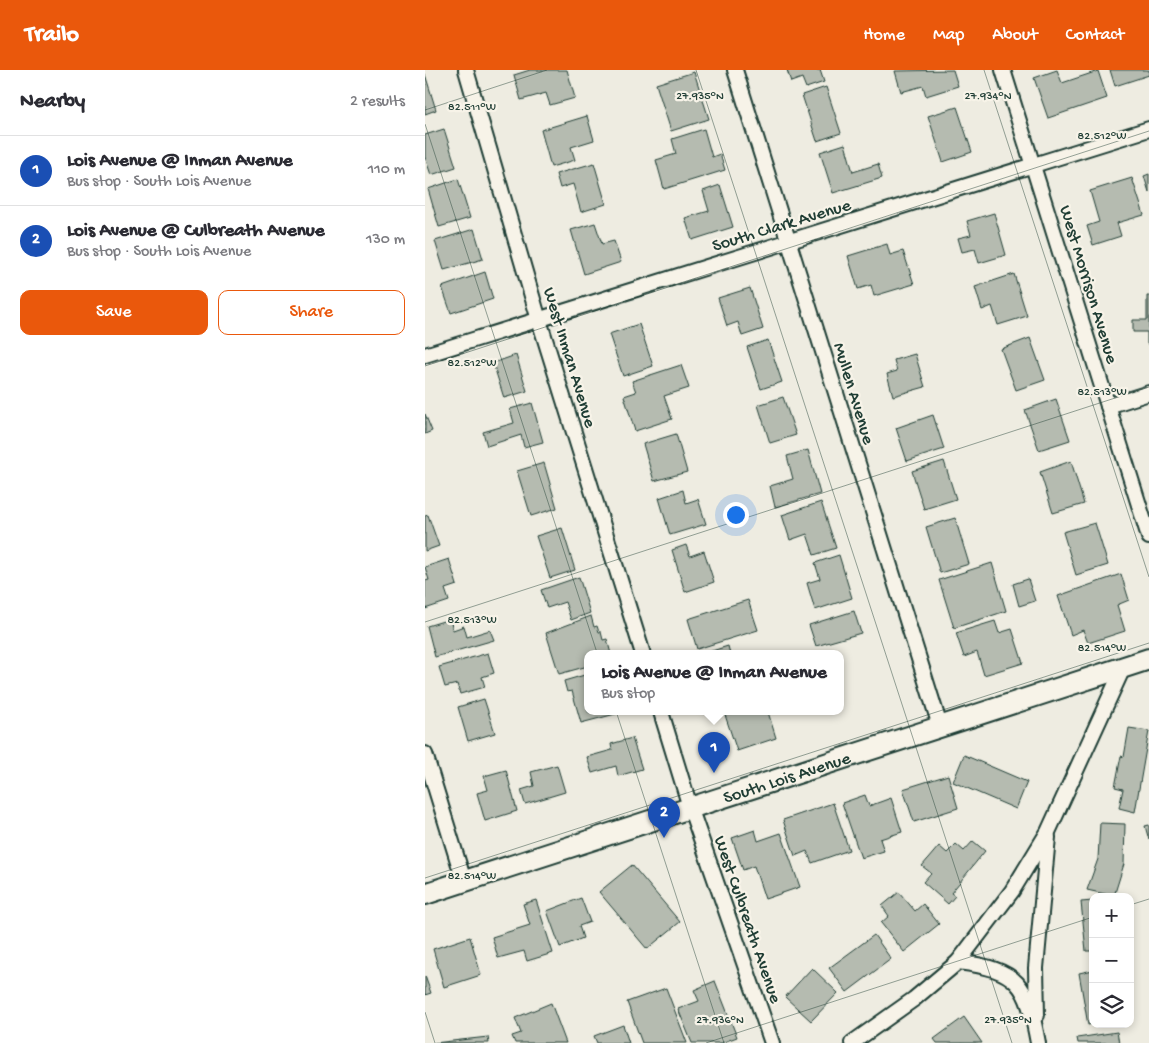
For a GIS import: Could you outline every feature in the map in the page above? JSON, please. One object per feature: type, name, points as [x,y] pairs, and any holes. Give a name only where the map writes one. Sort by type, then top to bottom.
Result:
[{"type":"street","name":"West Inman Avenue","points":[[466,70],[539,320],[642,650]]},
{"type":"street","name":"Mullen Avenue","points":[[735,70],[941,726]]},
{"type":"street","name":"West Morrison Avenue","points":[[1003,70],[1149,537]]},
{"type":"street","name":"South Clark Avenue","points":[[425,355],[1149,128]]},
{"type":"street","points":[[1108,406],[1149,393]]},
{"type":"street","name":"South Lois Avenue","points":[[425,894],[1149,659]]},
{"type":"street","points":[[852,1043],[914,999],[958,962],[1012,891],[1048,832],[1123,668]]},
{"type":"street","points":[[662,715],[690,807]]},
{"type":"street","points":[[425,754],[464,881]]},
{"type":"street","name":"West Culbreath Avenue","points":[[690,807],[772,1043]]},
{"type":"street","points":[[1038,1042],[1036,968],[1048,832]]},
{"type":"street","points":[[958,962],[990,966],[1012,977],[1026,994],[1038,1042]]},
{"type":"building","points":[[530,70],[567,70],[575,98],[550,105],[546,93],[521,100],[514,75]]},
{"type":"building","points":[[787,70],[820,70],[824,82],[806,88],[802,78],[791,82]]},
{"type":"building","points":[[953,70],[958,86],[926,96],[923,86],[901,92],[895,71]]},
{"type":"building","points":[[1057,70],[1062,83],[1098,71],[1107,98],[1048,118],[1034,78]]},
{"type":"building","points":[[1110,70],[1149,70],[1149,75],[1115,86]]},
{"type":"building","points":[[694,72],[709,119],[671,131],[656,84]]},
{"type":"building","points":[[425,74],[436,110],[425,114]]},
{"type":"building","points":[[826,87],[841,133],[817,141],[802,95]]},
{"type":"building","points":[[957,107],[972,152],[943,162],[928,116]]},
{"type":"building","points":[[587,116],[594,140],[571,147],[575,160],[551,167],[541,130]]},
{"type":"building","points":[[444,129],[456,167],[431,175],[425,157],[425,135]]},
{"type":"building","points":[[704,129],[712,157],[720,154],[725,170],[664,189],[656,160],[676,154],[672,139]]},
{"type":"building","points":[[845,144],[853,172],[878,164],[882,178],[833,193],[820,152]]},
{"type":"building","points":[[594,163],[606,204],[581,212],[573,184],[560,188],[556,174]]},
{"type":"building","points":[[1149,174],[1149,192],[1144,176]]},
{"type":"building","points":[[1132,178],[1144,215],[1117,223],[1121,236],[1093,245],[1087,226],[1099,222],[1090,191]]},
{"type":"building","points":[[458,179],[470,218],[439,227],[428,189]]},
{"type":"building","points":[[720,185],[733,227],[692,240],[685,218],[709,211],[703,191]]},
{"type":"building","points":[[994,213],[1006,255],[979,263],[975,249],[962,252],[958,238],[971,235],[967,221]]},
{"type":"building","points":[[595,223],[602,244],[614,241],[621,262],[584,274],[571,230]]},
{"type":"building","points":[[474,229],[483,259],[444,270],[435,241]]},
{"type":"building","points":[[887,244],[890,255],[903,251],[914,284],[874,296],[871,285],[858,289],[848,256]]},
{"type":"building","points":[[485,272],[493,299],[451,313],[442,287]]},
{"type":"building","points":[[1014,274],[1027,316],[998,325],[992,306],[982,310],[975,287]]},
{"type":"building","points":[[750,288],[763,329],[742,336],[738,322],[727,326],[718,298]]},
{"type":"building","points":[[1147,296],[1149,296],[1149,344],[1147,344],[1147,332],[1133,332],[1133,320],[1147,320]]},
{"type":"building","points":[[639,324],[653,366],[623,376],[609,334]]},
{"type":"building","points":[[1030,338],[1045,380],[1016,390],[1001,349]]},
{"type":"building","points":[[768,340],[782,382],[761,389],[747,347]]},
{"type":"building","points":[[915,354],[925,387],[893,396],[887,374],[897,371],[894,360]]},
{"type":"building","points":[[516,355],[527,391],[504,398],[493,363]]},
{"type":"building","points":[[681,365],[689,388],[664,396],[672,419],[635,431],[624,396],[636,392],[632,381]]},
{"type":"building","points":[[783,397],[796,435],[770,443],[758,405]]},
{"type":"building","points":[[1056,399],[1070,440],[1039,450],[1025,410]]},
{"type":"building","points":[[532,403],[543,442],[524,447],[521,435],[487,446],[483,432],[514,423],[510,409]]},
{"type":"building","points":[[425,414],[432,431],[425,434]]},
{"type":"building","points":[[933,415],[944,449],[907,461],[896,428]]},
{"type":"building","points":[[676,434],[687,472],[654,481],[643,444]]},
{"type":"building","points":[[808,450],[820,494],[775,507],[770,486],[793,479],[787,456]]},
{"type":"building","points":[[944,461],[956,499],[924,509],[912,471]]},
{"type":"building","points":[[1071,461],[1084,504],[1053,513],[1040,472]]},
{"type":"building","points":[[544,463],[557,508],[531,516],[517,471]]},
{"type":"building","points":[[683,490],[686,503],[698,499],[706,524],[670,535],[659,498]]},
{"type":"building","points":[[821,502],[836,548],[814,555],[807,534],[790,540],[782,515]]},
{"type":"building","points":[[428,515],[439,546],[425,551],[425,516]]},
{"type":"building","points":[[955,518],[969,564],[940,573],[926,527]]},
{"type":"building","points":[[1095,523],[1108,565],[1076,575],[1063,532]]},
{"type":"building","points":[[562,528],[575,570],[550,578],[536,536]]},
{"type":"building","points":[[686,545],[690,556],[704,551],[714,582],[685,592],[672,550]]},
{"type":"building","points":[[839,555],[852,598],[815,610],[807,583],[820,579],[815,563]]},
{"type":"building","points":[[449,559],[457,585],[445,589],[449,601],[425,609],[425,581],[429,580],[425,567]]},
{"type":"building","points":[[992,563],[1006,611],[954,628],[939,580]]},
{"type":"building","points":[[1121,574],[1129,600],[1117,605],[1125,631],[1088,643],[1083,630],[1071,635],[1058,596]]},
{"type":"building","points":[[579,577],[590,613],[571,620],[565,602],[547,608],[541,590]]},
{"type":"building","points":[[1028,579],[1035,601],[1019,606],[1013,584]]},
{"type":"building","points":[[748,600],[758,630],[697,649],[688,619]]},
{"type":"building","points":[[854,611],[861,633],[816,646],[809,625]]},
{"type":"building","points":[[591,616],[594,627],[597,626],[603,640],[607,639],[610,650],[584,650],[584,667],[559,674],[546,633]]},
{"type":"building","points":[[450,619],[453,630],[464,626],[467,637],[490,630],[494,640],[435,657],[427,626]]},
{"type":"building","points":[[995,621],[999,633],[1012,629],[1023,663],[984,675],[977,652],[964,657],[956,633]]},
{"type":"building","points":[[728,646],[729,650],[715,650]]},
{"type":"building","points":[[488,653],[494,673],[482,677],[485,687],[460,694],[457,684],[445,687],[439,667]]},
{"type":"building","points":[[584,675],[584,715],[612,715],[581,723],[572,691],[567,692],[564,681]]},
{"type":"building","points":[[484,699],[495,733],[468,741],[458,707]]},
{"type":"building","points":[[725,715],[769,715],[776,738],[737,751]]},
{"type":"building","points":[[1129,728],[1149,731],[1135,812],[1119,808],[1123,789],[1115,787],[1121,756],[1124,757]]},
{"type":"building","points":[[632,738],[642,769],[618,776],[616,766],[592,773],[587,757],[612,750],[611,744]]},
{"type":"building","points":[[964,755],[1027,782],[1016,809],[953,782]]},
{"type":"building","points":[[557,765],[565,792],[525,804],[521,790],[534,786],[531,772]]},
{"type":"building","points":[[506,770],[517,811],[485,821],[477,793],[488,790],[484,776]]},
{"type":"building","points":[[948,775],[958,808],[914,822],[903,789]]},
{"type":"building","points":[[865,795],[869,806],[891,798],[902,832],[880,839],[884,851],[861,858],[842,803]]},
{"type":"building","points":[[833,803],[849,850],[812,863],[807,851],[795,856],[783,820]]},
{"type":"building","points":[[1100,823],[1125,824],[1124,864],[1115,893],[1100,893],[1087,890],[1098,859]]},
{"type":"building","points":[[1149,825],[1149,840],[1145,826]]},
{"type":"building","points":[[755,830],[758,841],[781,833],[800,887],[765,899],[754,866],[743,870],[732,838]]},
{"type":"building","points":[[973,841],[985,851],[951,893],[955,896],[948,904],[923,882],[931,873],[922,866],[939,846],[947,853],[956,844],[964,851]]},
{"type":"building","points":[[632,865],[680,922],[647,949],[599,892]]},
{"type":"building","points":[[899,892],[915,911],[923,904],[939,924],[904,952],[881,923],[889,916],[882,906]]},
{"type":"building","points":[[581,898],[590,922],[579,926],[583,938],[560,947],[547,911]]},
{"type":"building","points":[[536,900],[553,953],[527,961],[524,951],[498,958],[492,937],[530,925],[523,904]]},
{"type":"building","points":[[1089,901],[1089,951],[1086,951],[1081,902]]},
{"type":"building","points":[[874,935],[891,959],[847,992],[829,968]]},
{"type":"building","points":[[470,937],[481,975],[444,987],[433,949]]},
{"type":"building","points":[[812,968],[838,993],[811,1021],[785,997]]},
{"type":"building","points":[[1089,971],[1088,1025],[1079,973]]},
{"type":"building","points":[[425,976],[431,993],[425,995]]},
{"type":"building","points":[[715,981],[737,1037],[721,1043],[692,1043],[678,1009],[699,1001],[694,990]]},
{"type":"building","points":[[666,988],[687,1043],[642,1043],[627,1002]]},
{"type":"building","points":[[551,1003],[566,1043],[515,1043],[512,1036],[521,1033],[515,1018]]},
{"type":"building","points":[[964,1017],[982,1043],[937,1043],[934,1039]]},
{"type":"building","points":[[623,1025],[629,1043],[597,1043],[594,1036]]},
{"type":"building","points":[[1117,1032],[1119,1043],[1078,1043],[1077,1038]]},
{"type":"building","points":[[488,1037],[489,1043],[434,1043]]},
{"type":"place","name":"Lois Avenue @ Inman Avenue","points":[[714,773]]},
{"type":"place","name":"Lois Avenue @ Culbreath Avenue","points":[[664,838]]}]
